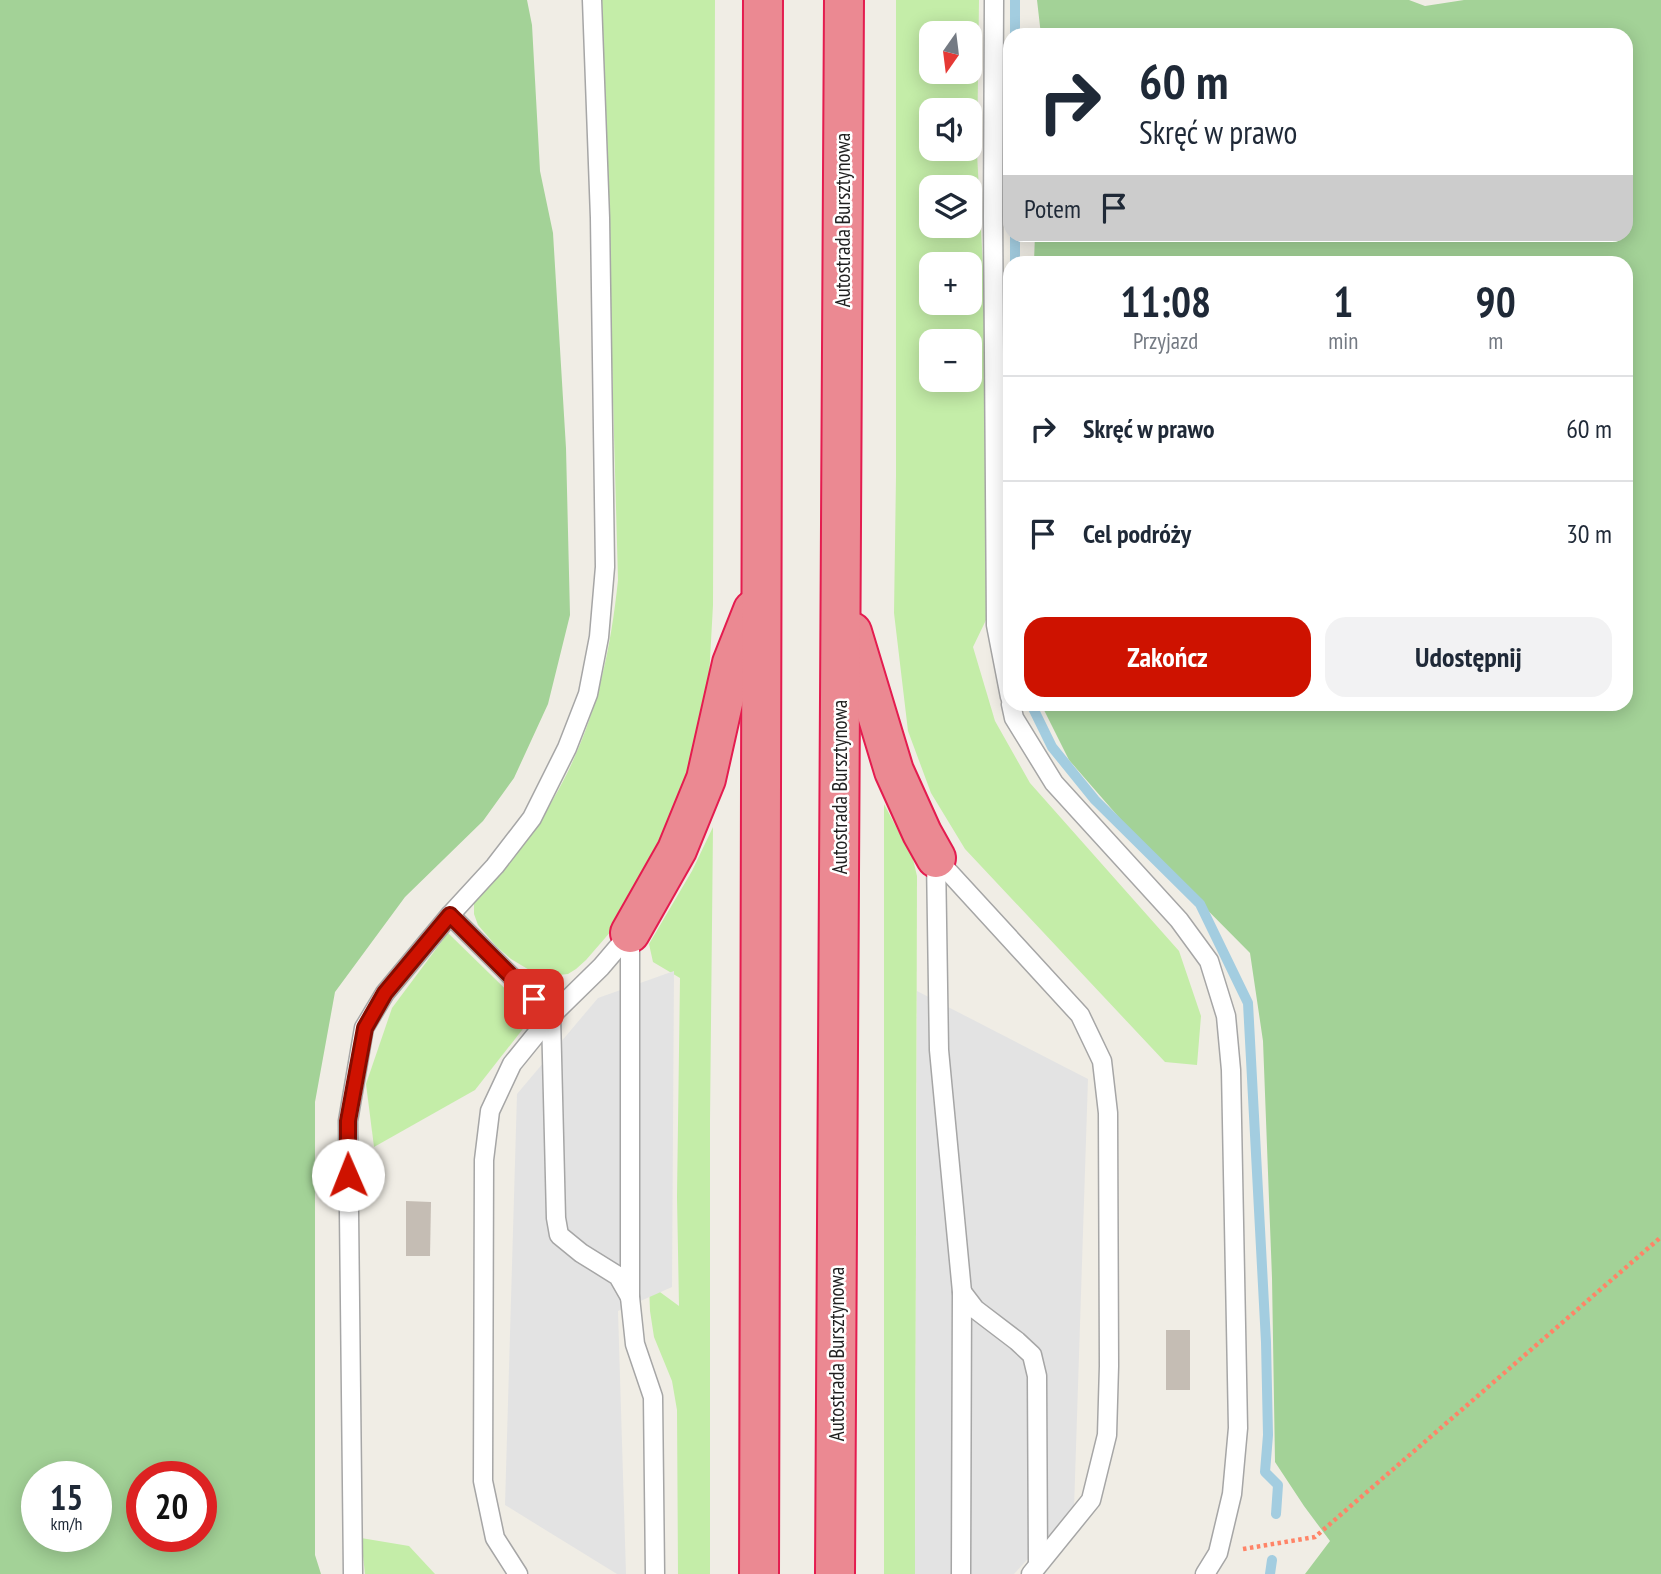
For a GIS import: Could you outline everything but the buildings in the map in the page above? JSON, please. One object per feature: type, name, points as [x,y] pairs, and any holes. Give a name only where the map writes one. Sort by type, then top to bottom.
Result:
[{"type":"highway","points":[[759,1574],[763,0]]},
{"type":"highway","name":"Autostrada Bursztynowa","points":[[835,1574],[844,0]]},
{"type":"highway","points":[[630,933],[677,850],[706,779],[732,663],[761,592]]},
{"type":"highway","points":[[841,597],[894,771],[936,858]]},
{"type":"lane","points":[[353,1574],[348,1121],[365,1028],[385,993],[533,818],[567,748],[587,694],[599,637],[605,567],[600,218],[592,0]]},
{"type":"lane","points":[[994,0],[996,625],[1003,661]]},
{"type":"lane","points":[[1012,711],[1014,718],[1054,783],[1179,920],[1209,961],[1226,1016],[1231,1070],[1238,1428],[1232,1494],[1218,1553],[1205,1574]]},
{"type":"lane","points":[[936,858],[939,1050],[962,1292],[961,1574]]},
{"type":"lane","points":[[936,858],[1080,1015],[1102,1061],[1108,1113],[1107,1435],[1091,1500],[1034,1569]]},
{"type":"lane","points":[[450,915],[551,1016],[556,1218],[559,1235],[581,1253],[618,1276],[630,1297]]},
{"type":"lane","points":[[517,1574],[495,1538],[483,1481],[484,1160],[490,1111],[512,1064],[551,1016],[601,967],[630,933]]},
{"type":"lane","points":[[630,933],[630,1297],[635,1344],[653,1397],[655,1574]]},
{"type":"lane","points":[[962,1292],[975,1309],[1032,1355],[1037,1376],[1034,1569]]},
{"type":"path","points":[[1218,1553],[1315,1536],[1661,1237]]},
{"type":"green space","points":[[0,0],[527,0],[532,25],[540,171],[553,233],[566,448],[570,615],[548,704],[514,778],[483,821],[405,897],[335,992],[315,1102],[315,1555],[321,1574],[0,1574]]},
{"type":"green space","points":[[602,0],[715,0],[713,605],[708,696],[682,806],[619,922],[576,969],[568,974],[550,976],[531,971],[496,946],[478,925],[474,903],[523,846],[566,776],[591,714],[614,616],[618,580]]},
{"type":"green space","points":[[896,0],[979,0],[979,21],[919,21],[919,84],[978,84],[978,98],[919,98],[919,161],[977,161],[978,175],[919,175],[919,238],[981,238],[986,324],[986,620],[973,647],[995,721],[1030,783],[1179,951],[1201,1016],[1197,1065],[1165,1062],[965,849],[931,793],[908,731],[894,613]]},
{"type":"green space","points":[[1037,0],[1409,0],[1425,6],[1464,0],[1661,0],[1661,1574],[1305,1574],[1330,1541],[1275,1462],[1272,1278],[1263,1041],[1250,953],[1143,845],[1069,760],[1044,711],[1633,711],[1633,256],[1034,256],[1035,242],[1633,242],[1633,28],[1040,28]]},
{"type":"green space","points":[[884,804],[913,859],[917,876],[915,1574],[884,1574]]},
{"type":"green space","points":[[713,827],[710,1574],[678,1574],[677,1410],[672,1381],[654,1337],[649,1284],[679,1306],[677,1197],[680,978],[653,962],[649,944],[692,871]]},
{"type":"green space","points":[[448,933],[533,1016],[475,1090],[374,1147],[366,1084],[392,1008]]},
{"type":"green space","points":[[361,1538],[409,1546],[435,1574],[365,1574]]},
{"type":"shaded area","points":[[674,971],[672,1287],[618,1311],[626,1574],[617,1574],[505,1505],[517,1094],[598,998]]},
{"type":"shaded area","points":[[917,991],[1088,1079],[1074,1509],[1014,1574],[915,1574]]},
{"type":"waterway","points":[[1015,0],[1015,28]]},
{"type":"waterway","points":[[1015,242],[1015,256]]},
{"type":"waterway","points":[[1034,711],[1052,747],[1095,800],[1200,904],[1248,1003],[1266,1342],[1268,1435],[1265,1472],[1278,1485],[1276,1514]]},
{"type":"waterway","points":[[1270,1574],[1272,1560]]},
{"type":"route","points":[[348,1175],[348,1121],[365,1028],[385,993],[450,915],[534,999]]}]
